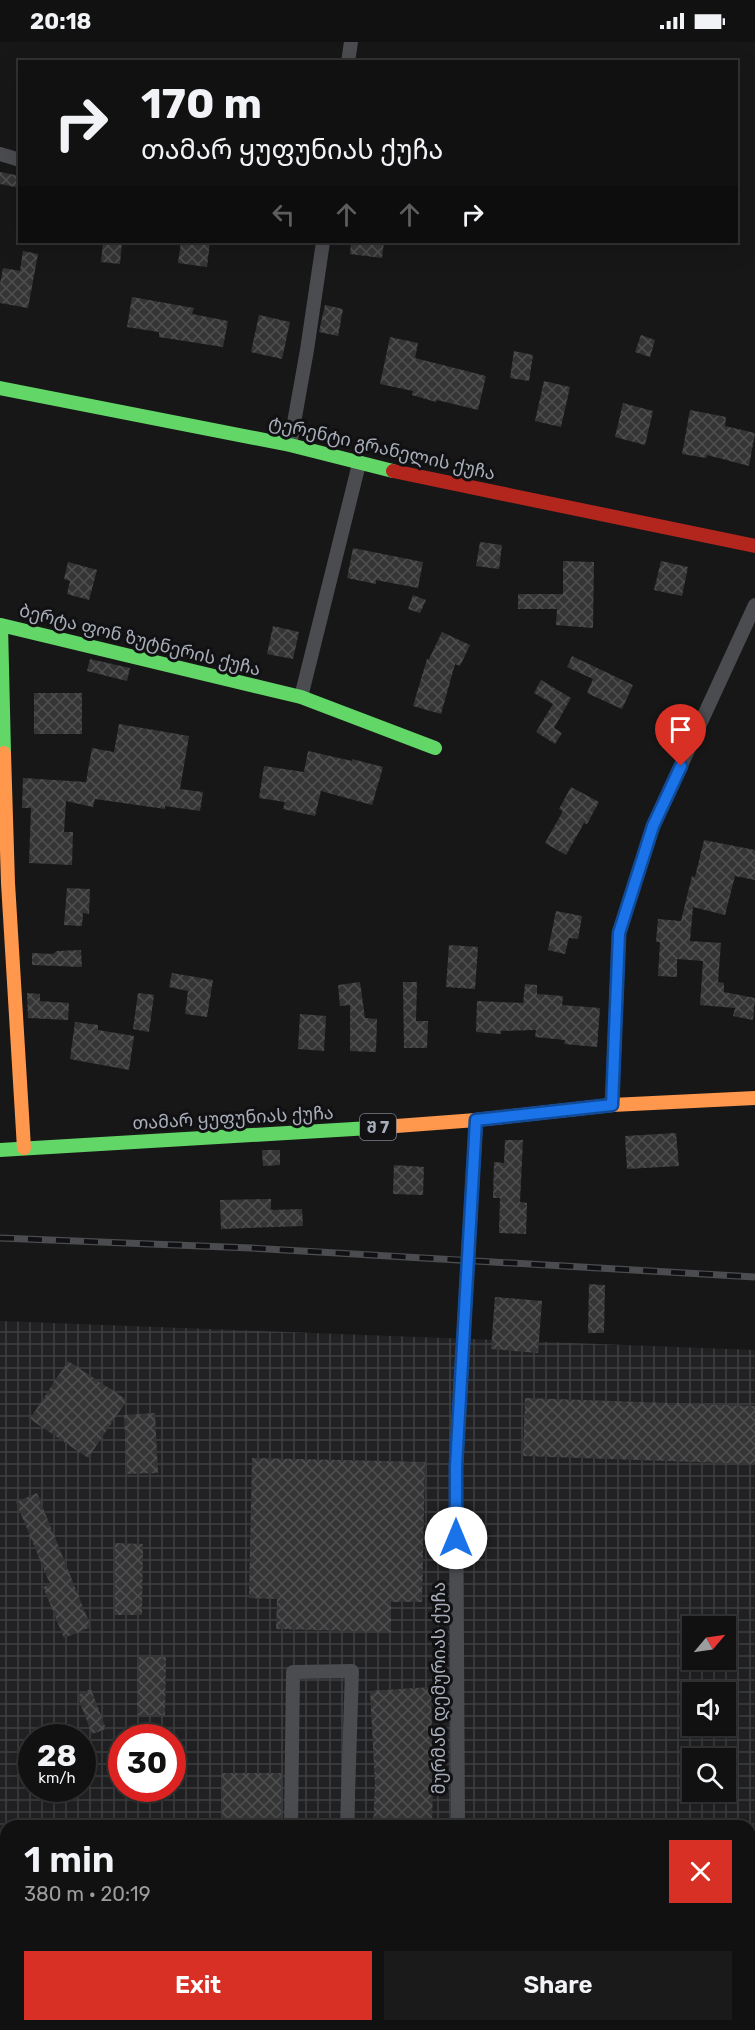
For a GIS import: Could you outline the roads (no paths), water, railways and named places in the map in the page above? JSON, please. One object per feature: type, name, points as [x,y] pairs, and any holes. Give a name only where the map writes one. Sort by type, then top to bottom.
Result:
[{"type":"street","points":[[348,60],[351,42]]},
{"type":"street","points":[[0,154],[18,159]]},
{"type":"street","points":[[290,445],[323,243]]},
{"type":"street","name":"ტერენტი გრანელის ქუჩა","points":[[0,388],[290,445],[358,464],[755,546]]},
{"type":"street","points":[[358,464],[301,697],[435,748]]},
{"type":"street","points":[[612,1105],[619,933],[653,826],[755,605]]},
{"type":"street","name":"ბერტა ფონ ზუტნერის ქუჩა","points":[[24,1148],[8,883],[1,624],[301,697]]},
{"type":"street","name":"თამარ ყუფუნიას ქუჩა","points":[[0,1150],[476,1120],[612,1105],[755,1098]]},
{"type":"street","name":"მურმან დემურიას ქუჩა","points":[[458,1820],[456,1466],[476,1120]]},
{"type":"street","points":[[291,1820],[293,1672],[352,1671],[347,1820]]},
{"type":"railway","points":[[0,1238],[251,1248],[755,1277]]}]
